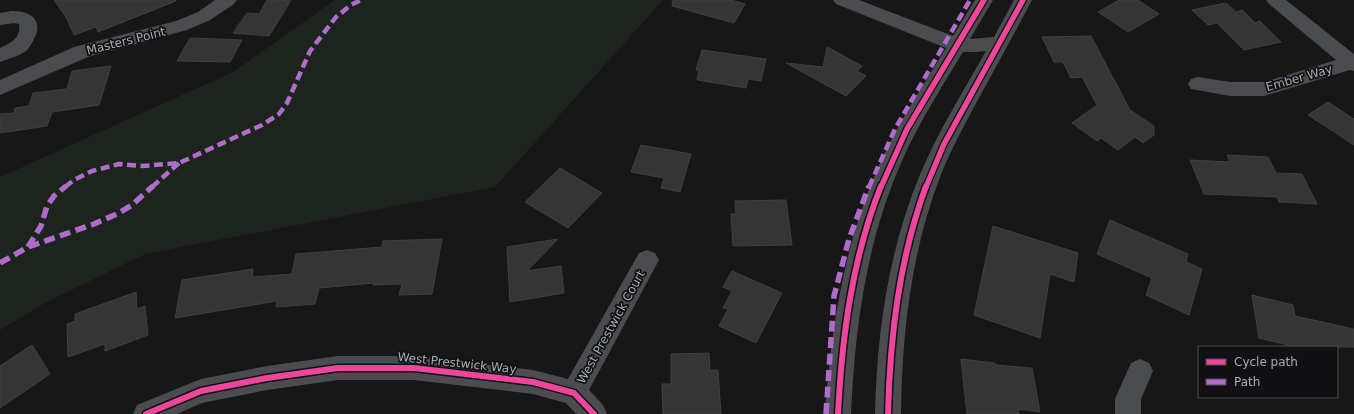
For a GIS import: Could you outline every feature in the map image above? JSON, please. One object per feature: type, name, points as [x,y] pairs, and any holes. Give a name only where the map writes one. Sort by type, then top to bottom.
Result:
[{"type":"street","name":"Masters Point","points":[[0,88],[81,52],[181,26],[204,16],[228,0]]},
{"type":"street","points":[[842,0],[958,45],[975,46],[1000,42]]},
{"type":"street","points":[[838,414],[840,368],[852,279],[871,212],[896,151],[926,96],[984,0]]},
{"type":"street","points":[[888,414],[888,377],[896,297],[903,257],[912,226],[938,158],[962,110],[1023,0]]},
{"type":"street","points":[[1275,0],[1353,63]]},
{"type":"street","points":[[0,19],[8,17],[22,18],[26,20],[29,25],[27,36],[20,46],[0,55]]},
{"type":"street","name":"Ember Way","points":[[1198,84],[1230,89],[1264,89],[1353,63]]},
{"type":"street","name":"West Prestwick Court","points":[[574,393],[647,260]]},
{"type":"street","name":"West Prestwick Way","points":[[146,414],[201,391],[267,378],[338,368],[414,368],[533,382],[574,393]]},
{"type":"street","points":[[1128,414],[1128,399],[1140,371]]},
{"type":"street","points":[[574,393],[594,414]]},
{"type":"shaded area","points":[[335,0],[663,0],[495,187],[145,254],[45,303],[0,330],[0,177],[233,72]]},
{"type":"building","points":[[54,0],[176,1],[98,32],[96,27],[74,35],[66,17]]},
{"type":"building","points":[[267,0],[291,0],[269,36],[233,33],[247,13],[259,14]]},
{"type":"building","points":[[673,0],[731,0],[745,4],[734,23],[672,6]]},
{"type":"building","points":[[1119,0],[1138,0],[1159,14],[1128,32],[1098,12]]},
{"type":"building","points":[[1226,3],[1236,12],[1242,10],[1255,23],[1260,21],[1281,42],[1244,50],[1217,23],[1208,25],[1192,10]]},
{"type":"building","points":[[1091,36],[1130,110],[1154,126],[1154,135],[1143,143],[1135,137],[1118,150],[1101,138],[1097,141],[1072,123],[1097,105],[1082,77],[1071,78],[1063,62],[1054,62],[1042,37]]},
{"type":"building","points":[[190,38],[242,40],[230,62],[177,61]]},
{"type":"building","points":[[827,47],[862,66],[857,71],[866,76],[846,96],[786,63],[823,67]]},
{"type":"building","points":[[702,50],[766,59],[761,81],[748,79],[746,88],[697,80],[699,71],[696,70]]},
{"type":"building","points":[[111,66],[99,105],[52,112],[47,126],[0,133],[0,114],[14,113],[15,108],[29,106],[33,93],[67,89],[72,71]]},
{"type":"building","points":[[1328,102],[1354,119],[1354,145],[1308,115]]},
{"type":"building","points":[[641,145],[691,154],[680,192],[661,188],[664,178],[631,172]]},
{"type":"building","points":[[1227,155],[1268,157],[1276,173],[1302,174],[1317,204],[1279,202],[1277,197],[1204,194],[1190,160],[1230,162]]},
{"type":"building","points":[[560,168],[602,193],[568,228],[525,202]]},
{"type":"building","points":[[786,200],[792,245],[733,246],[731,214],[736,214],[735,201]]},
{"type":"building","points":[[1110,220],[1188,254],[1186,262],[1202,269],[1189,315],[1146,295],[1152,278],[1097,254]]},
{"type":"building","points":[[993,226],[1078,253],[1074,282],[1050,274],[1040,338],[974,315]]},
{"type":"building","points":[[442,239],[432,294],[399,295],[402,284],[373,285],[374,283],[319,288],[315,304],[276,307],[277,301],[175,318],[182,280],[253,269],[252,277],[292,274],[296,254],[382,247],[383,241]]},
{"type":"building","points":[[558,239],[527,271],[561,266],[564,293],[510,302],[507,247]]},
{"type":"building","points":[[732,271],[782,293],[756,343],[719,326],[728,309],[723,308],[732,291],[723,287]]},
{"type":"building","points":[[136,292],[137,309],[145,306],[148,335],[105,351],[105,344],[68,357],[67,324],[75,321],[75,314]]},
{"type":"building","points":[[1252,295],[1293,305],[1295,316],[1354,329],[1354,347],[1292,346],[1259,338]]},
{"type":"building","points":[[32,345],[50,374],[0,408],[0,366]]},
{"type":"building","points":[[709,353],[710,370],[718,370],[721,414],[663,414],[662,384],[671,384],[671,354]]},
{"type":"building","points":[[961,359],[995,363],[996,365],[1032,368],[1040,412],[1018,409],[1019,414],[967,414]]},
{"type":"marked path","points":[[28,247],[41,226],[47,206],[54,196],[74,180],[92,171],[119,164],[143,166],[179,163],[262,125],[279,114],[287,103],[310,51],[336,17],[351,5],[361,0]]},
{"type":"marked path","points":[[826,414],[834,296],[849,239],[872,179],[895,129],[970,0]]},
{"type":"marked path","points":[[0,263],[28,247],[94,224],[119,213],[132,205],[179,163]]},
{"type":"cycle path","points":[[838,414],[840,376],[849,303],[865,233],[877,198],[890,163],[907,129],[984,0]]},
{"type":"cycle path","points":[[888,414],[891,344],[895,309],[908,242],[918,209],[944,144],[1023,0]]},
{"type":"cycle path","points":[[146,414],[201,391],[267,378],[338,368],[414,368],[533,382],[574,393],[594,414]]}]
